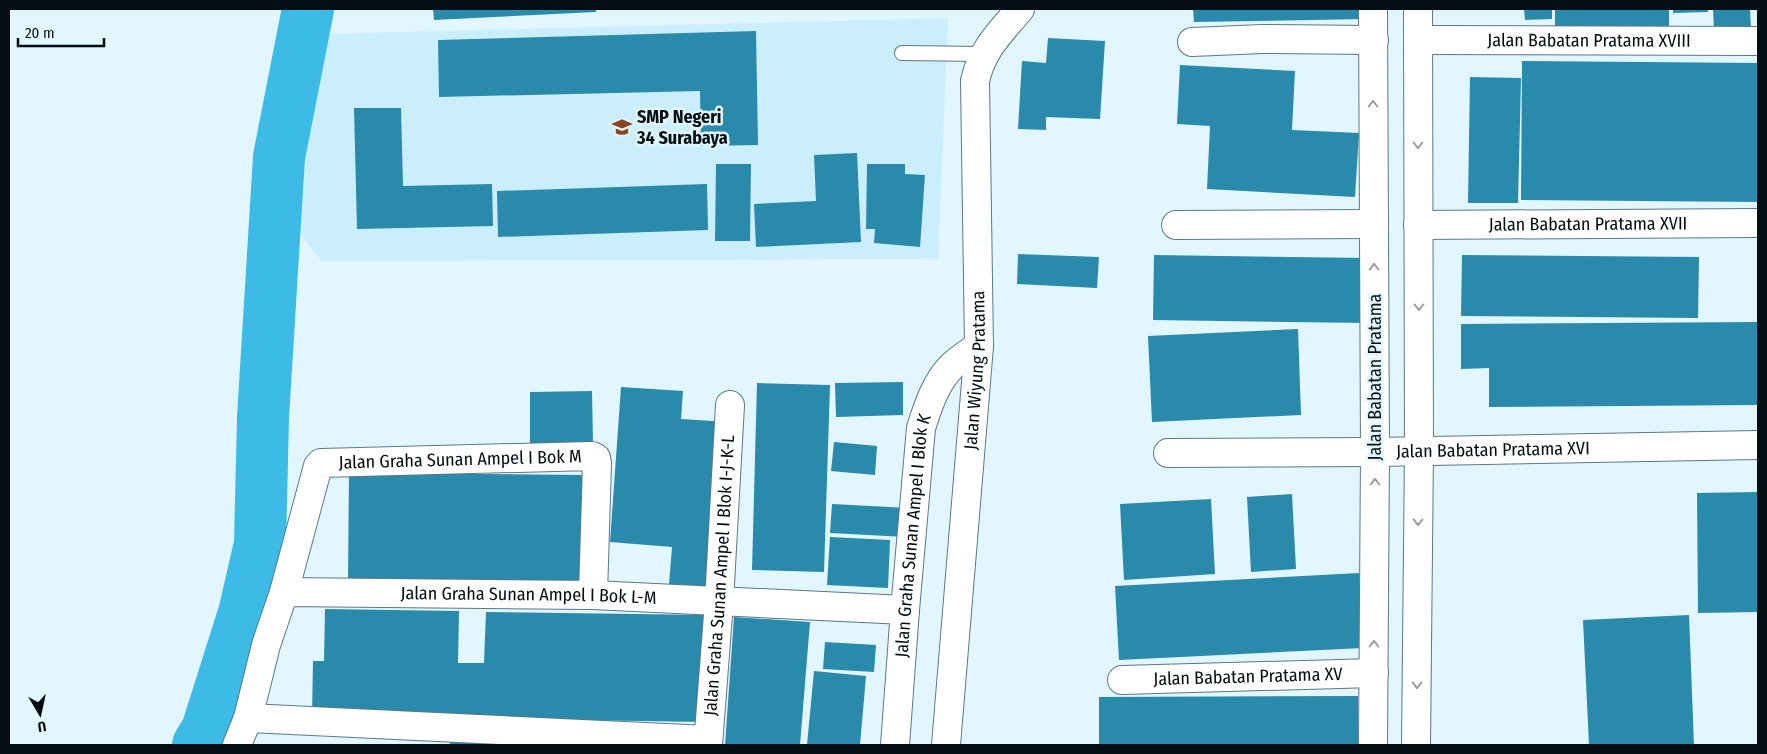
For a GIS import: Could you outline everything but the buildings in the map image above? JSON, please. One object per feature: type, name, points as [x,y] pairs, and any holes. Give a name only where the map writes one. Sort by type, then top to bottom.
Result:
[{"type":"street","name":"Jalan Wiyung Pratama","points":[[946,745],[979,346],[975,81],[978,66],[994,32],[1020,9]]},
{"type":"street","name":"Jalan Babatan Pratama","points":[[1373,9],[1375,452],[1373,745]]},
{"type":"street","points":[[1416,745],[1419,450],[1418,9]]},
{"type":"street","points":[[1192,42],[1262,39],[1374,40]]},
{"type":"street","name":"Jalan Babatan Pratama XVIII","points":[[1419,40],[1758,41]]},
{"type":"street","name":"Jalan Babatan Pratama XVII","points":[[1418,224],[1758,223]]},
{"type":"street","points":[[1176,225],[1373,224]]},
{"type":"street","name":"Jalan Graha Sunan Ampel I Blok K","points":[[895,745],[922,428],[930,402],[939,383],[952,366],[979,346]]},
{"type":"street","name":"Jalan Graha Sunan Ampel I Blok I-J-K-L","points":[[708,743],[719,602],[730,405]]},
{"type":"street","name":"Jalan Babatan Pratama XVI","points":[[1168,453],[1375,452],[1758,445]]},
{"type":"street","name":"Jalan Graha Sunan Ampel I Bok M","points":[[284,592],[318,466],[321,463],[592,456],[596,458],[597,463],[592,594]]},
{"type":"street","points":[[237,745],[248,718],[266,645],[284,592]]},
{"type":"street","name":"Jalan Graha Sunan Ampel I Bok L-M","points":[[284,592],[592,594],[719,602],[905,610]]},
{"type":"street","name":"Jalan Babatan Pratama XV","points":[[1122,680],[1374,673]]},
{"type":"street","points":[[248,718],[708,743]]},
{"type":"lane","points":[[902,53],[994,32]]},
{"type":"shaded area","name":"SMP Negeri 34 Surabaya","points":[[948,18],[938,259],[322,261],[288,218],[289,161],[314,94],[329,34]]},
{"type":"waterway","points":[[198,745],[207,730],[244,613],[260,544],[263,417],[279,157],[308,9]]},
{"type":"place","name":"SMP Negeri 34 Surabaya","points":[[622,127]]}]
